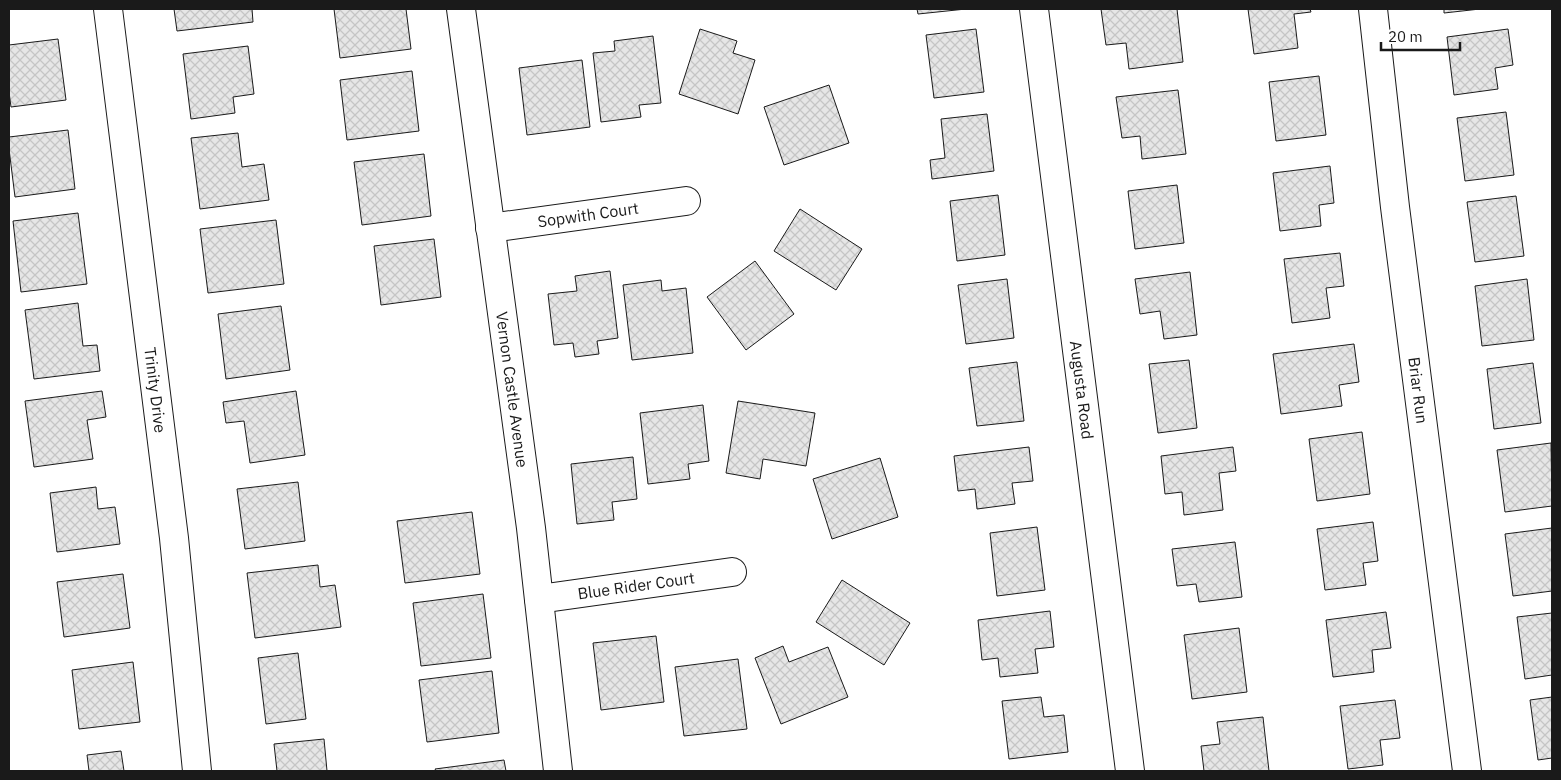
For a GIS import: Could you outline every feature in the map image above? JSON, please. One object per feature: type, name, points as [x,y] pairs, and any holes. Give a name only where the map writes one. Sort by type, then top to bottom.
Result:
[{"type":"street","name":"Trinity Drive","points":[[108,9],[174,538],[197,771]]},
{"type":"street","name":"Vernon Castle Avenue","points":[[461,9],[531,528],[558,771]]},
{"type":"street","name":"Augusta Road","points":[[1034,9],[1130,771]]},
{"type":"street","name":"Briar Run","points":[[1373,9],[1395,207],[1467,771]]},
{"type":"street","name":"Sopwith Court","points":[[490,228],[686,201]]},
{"type":"street","name":"Blue Rider Court","points":[[539,599],[732,572]]},
{"type":"building","points":[[174,9],[252,9],[253,22],[177,31]]},
{"type":"building","points":[[334,9],[406,9],[411,49],[340,58]]},
{"type":"building","points":[[917,9],[966,9],[918,14]]},
{"type":"building","points":[[1101,9],[1177,9],[1183,62],[1129,69],[1126,43],[1106,45]]},
{"type":"building","points":[[1248,9],[1310,9],[1311,12],[1294,14],[1298,48],[1254,54]]},
{"type":"building","points":[[1444,9],[1480,9],[1444,13]]},
{"type":"building","points":[[700,29],[737,41],[733,53],[755,60],[738,114],[679,94]]},
{"type":"building","points":[[976,29],[984,92],[934,98],[926,35]]},
{"type":"building","points":[[1508,29],[1513,65],[1495,68],[1498,89],[1454,95],[1447,37]]},
{"type":"building","points":[[653,36],[661,103],[639,105],[641,117],[601,122],[593,53],[615,51],[614,41]]},
{"type":"building","points":[[58,39],[66,100],[11,107],[9,92],[9,45]]},
{"type":"building","points":[[248,46],[254,94],[233,97],[235,113],[191,119],[183,54]]},
{"type":"building","points":[[582,60],[590,127],[527,135],[519,68]]},
{"type":"building","points":[[412,71],[419,131],[347,140],[340,80]]},
{"type":"building","points":[[1319,76],[1326,135],[1276,141],[1269,82]]},
{"type":"building","points":[[829,85],[849,143],[784,165],[764,107]]},
{"type":"building","points":[[1178,90],[1186,154],[1142,159],[1140,136],[1122,138],[1116,97]]},
{"type":"building","points":[[1506,112],[1514,175],[1465,181],[1457,118]]},
{"type":"building","points":[[987,114],[994,171],[932,179],[930,160],[945,158],[941,119]]},
{"type":"building","points":[[68,130],[75,189],[15,197],[9,137]]},
{"type":"building","points":[[238,133],[242,167],[264,164],[269,200],[200,209],[191,138]]},
{"type":"building","points":[[424,154],[431,216],[362,225],[354,162]]},
{"type":"building","points":[[1330,166],[1334,203],[1319,205],[1321,226],[1280,231],[1273,173]]},
{"type":"building","points":[[1177,185],[1184,243],[1135,249],[1128,191]]},
{"type":"building","points":[[998,195],[1005,255],[957,261],[950,201]]},
{"type":"building","points":[[1516,196],[1524,256],[1475,262],[1467,202]]},
{"type":"building","points":[[800,209],[862,249],[836,290],[774,251]]},
{"type":"building","points":[[78,213],[87,284],[21,292],[13,221]]},
{"type":"building","points":[[276,220],[284,284],[208,293],[200,229]]},
{"type":"building","points":[[434,239],[441,297],[381,305],[374,246]]},
{"type":"building","points":[[1340,253],[1344,286],[1326,288],[1330,318],[1292,323],[1284,259]]},
{"type":"building","points":[[755,261],[794,314],[746,350],[707,297]]},
{"type":"building","points":[[610,271],[618,338],[597,341],[599,354],[575,357],[573,343],[554,345],[548,294],[577,291],[575,276]]},
{"type":"building","points":[[1190,272],[1197,335],[1164,339],[1160,311],[1140,314],[1135,279]]},
{"type":"building","points":[[1007,279],[1014,338],[966,344],[958,285]]},
{"type":"building","points":[[1527,279],[1534,340],[1482,346],[1475,286]]},
{"type":"building","points":[[661,280],[662,291],[686,288],[693,353],[632,360],[623,285]]},
{"type":"building","points":[[78,303],[83,346],[97,345],[100,371],[34,379],[25,310]]},
{"type":"building","points":[[281,306],[290,370],[226,379],[218,314]]},
{"type":"building","points":[[1354,344],[1359,382],[1339,385],[1342,406],[1281,414],[1273,354]]},
{"type":"building","points":[[1189,360],[1197,428],[1158,433],[1149,364]]},
{"type":"building","points":[[1017,362],[1024,421],[977,426],[969,368]]},
{"type":"building","points":[[1533,363],[1541,423],[1494,429],[1487,369]]},
{"type":"building","points":[[102,391],[106,417],[87,420],[93,459],[34,467],[25,401]]},
{"type":"building","points":[[296,391],[305,455],[250,463],[244,421],[226,423],[223,402]]},
{"type":"building","points":[[738,401],[815,413],[806,466],[763,459],[760,479],[726,473]]},
{"type":"building","points":[[703,405],[709,461],[688,464],[690,479],[648,484],[640,413]]},
{"type":"building","points":[[1362,432],[1370,494],[1317,501],[1309,439]]},
{"type":"building","points":[[1551,443],[1552,506],[1505,512],[1497,450]]},
{"type":"building","points":[[1029,447],[1033,481],[1012,483],[1015,504],[977,509],[975,489],[958,491],[954,456]]},
{"type":"building","points":[[1233,447],[1236,471],[1219,473],[1223,510],[1184,515],[1182,492],[1165,494],[1161,456]]},
{"type":"building","points":[[633,457],[637,499],[612,502],[614,520],[577,524],[571,464]]},
{"type":"building","points":[[880,458],[898,517],[832,539],[813,479]]},
{"type":"building","points":[[298,482],[305,541],[245,549],[237,489]]},
{"type":"building","points":[[96,487],[98,509],[115,507],[120,544],[57,552],[50,493]]},
{"type":"building","points":[[472,512],[480,574],[405,583],[397,521]]},
{"type":"building","points":[[1373,522],[1378,561],[1363,563],[1366,585],[1325,590],[1317,529]]},
{"type":"building","points":[[1037,527],[1045,590],[997,596],[990,533]]},
{"type":"building","points":[[1552,528],[1552,591],[1513,596],[1505,534]]},
{"type":"building","points":[[1235,542],[1242,597],[1199,602],[1196,584],[1177,586],[1172,549]]},
{"type":"building","points":[[318,565],[320,587],[335,585],[341,627],[255,638],[247,573]]},
{"type":"building","points":[[123,574],[130,628],[64,637],[57,582]]},
{"type":"building","points":[[842,580],[910,623],[884,665],[816,622]]},
{"type":"building","points":[[483,594],[491,658],[421,666],[413,603]]},
{"type":"building","points":[[1050,611],[1054,647],[1035,649],[1038,673],[1000,677],[998,658],[982,660],[978,620]]},
{"type":"building","points":[[1386,612],[1391,648],[1372,650],[1374,672],[1333,677],[1326,620]]},
{"type":"building","points":[[1552,613],[1552,675],[1525,679],[1517,617]]},
{"type":"building","points":[[1239,628],[1247,692],[1192,699],[1184,635]]},
{"type":"building","points":[[656,636],[664,702],[601,710],[593,643]]},
{"type":"building","points":[[783,646],[789,662],[828,647],[848,697],[781,724],[755,658]]},
{"type":"building","points":[[298,653],[306,719],[266,724],[258,658]]},
{"type":"building","points":[[738,659],[747,729],[684,736],[675,667]]},
{"type":"building","points":[[133,662],[140,722],[79,729],[72,670]]},
{"type":"building","points":[[492,671],[499,733],[427,742],[419,680]]},
{"type":"building","points":[[1041,697],[1044,717],[1064,715],[1068,752],[1009,759],[1002,701]]},
{"type":"building","points":[[1552,697],[1552,758],[1538,760],[1530,700]]},
{"type":"building","points":[[1395,700],[1400,738],[1380,740],[1383,765],[1348,769],[1340,706]]},
{"type":"building","points":[[1263,717],[1269,771],[1204,771],[1201,746],[1220,744],[1217,722]]},
{"type":"building","points":[[324,739],[327,771],[277,771],[274,744]]},
{"type":"building","points":[[121,751],[124,771],[89,771],[87,755]]},
{"type":"building","points":[[504,760],[506,771],[436,771],[435,769]]}]
